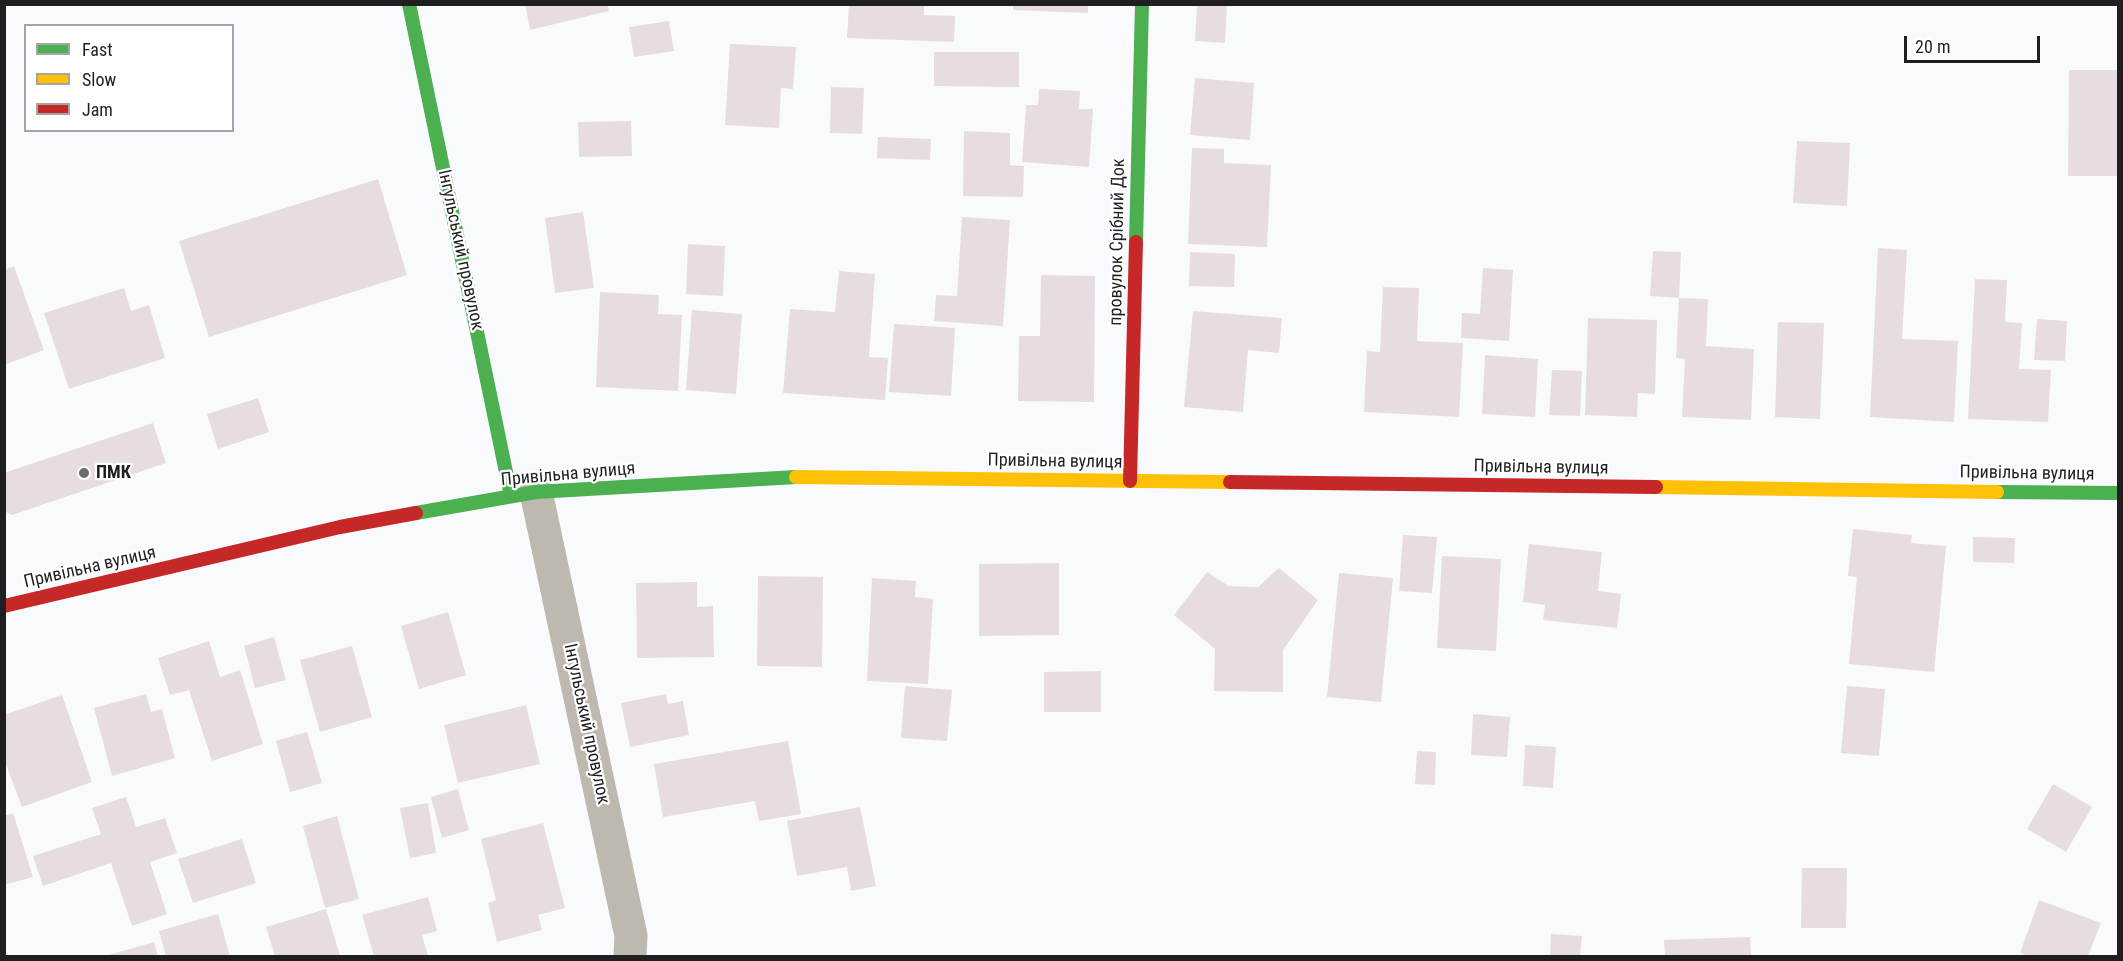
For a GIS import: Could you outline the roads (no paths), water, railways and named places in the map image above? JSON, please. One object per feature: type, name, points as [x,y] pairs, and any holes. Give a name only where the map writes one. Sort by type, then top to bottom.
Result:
[{"type":"street","name":"Інгульський провулок","points":[[409,4],[631,936],[630,957]]},
{"type":"street","name":"провулок Срібний Док","points":[[1130,481],[1142,4]]},
{"type":"street","name":"Привільна вулиця","points":[[4,606],[106,584],[340,527],[524,494],[795,477],[2118,493]]},
{"type":"place","name":"ПМК","points":[[84,473]]}]
